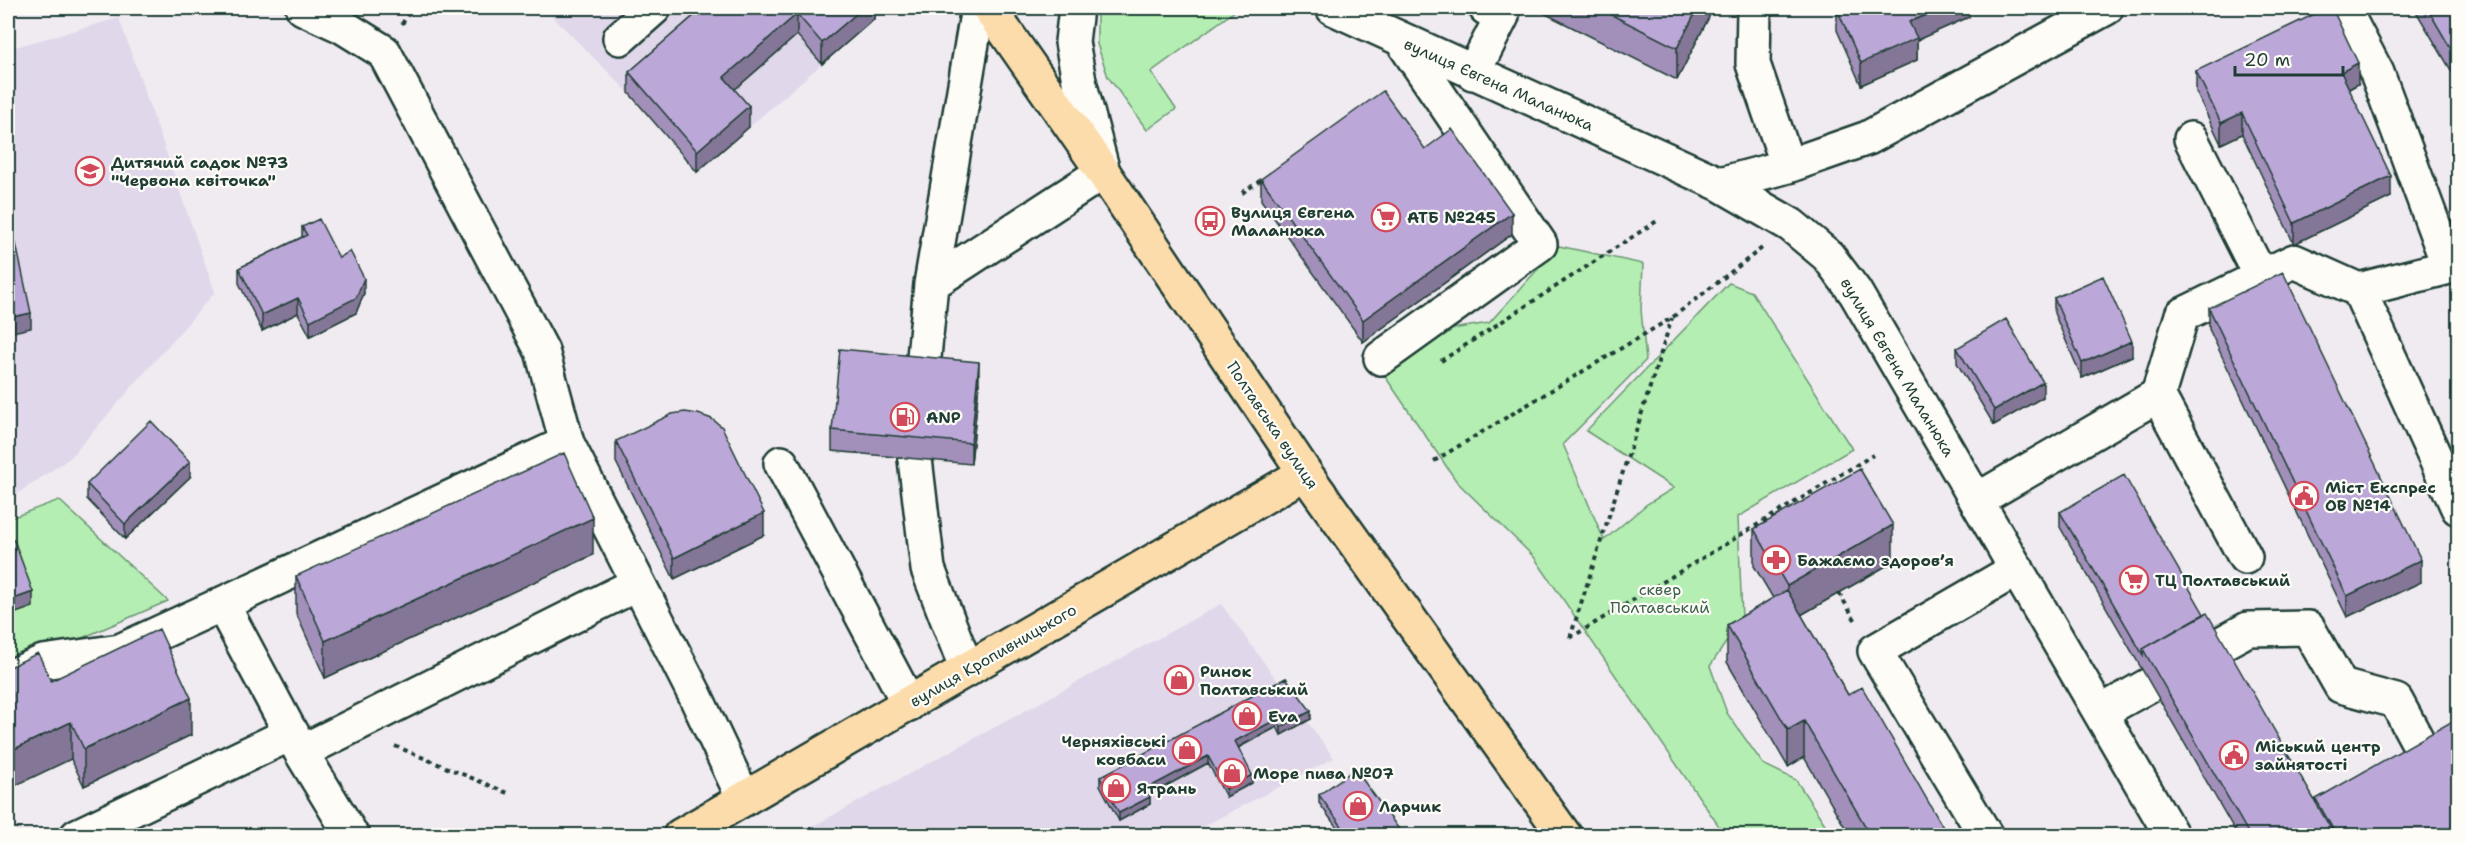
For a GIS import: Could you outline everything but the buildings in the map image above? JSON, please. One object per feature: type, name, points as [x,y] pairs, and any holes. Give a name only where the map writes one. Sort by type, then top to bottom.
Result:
[{"type":"main road","name":"Полтавська вулиця","points":[[989,8],[1103,172],[1305,473],[1565,836]]},
{"type":"main road","name":"вулиця Кропивницького","points":[[680,836],[1305,473]]},
{"type":"street","points":[[303,8],[342,26],[384,52],[542,351],[567,443],[695,694],[744,799]]},
{"type":"street","points":[[620,38],[654,8]]},
{"type":"street","points":[[922,378],[931,284],[978,8]]},
{"type":"street","points":[[931,284],[1103,172],[1079,81],[1072,42],[1076,8]]},
{"type":"street","name":"вулиця Євгена Маланюка","points":[[1333,8],[1720,184],[1791,225],[1828,256],[1854,292],[2172,836]]},
{"type":"street","points":[[1473,73],[1502,16],[1486,8]]},
{"type":"street","points":[[1754,8],[1754,64],[1788,166]]},
{"type":"street","points":[[1720,184],[1788,166],[1868,138],[2106,8]]},
{"type":"street","points":[[1977,500],[2158,395],[2182,315],[2294,261],[2359,290],[2454,265],[2377,73],[2343,8]]},
{"type":"street","points":[[1381,358],[1540,244],[1401,39]]},
{"type":"street","points":[[2191,140],[2261,277]]},
{"type":"street","points":[[2359,290],[2458,508]]},
{"type":"street","points":[[2158,395],[2245,557]]},
{"type":"street","points":[[8,678],[43,662],[120,651],[567,443]]},
{"type":"street","points":[[915,459],[928,569],[967,670]]},
{"type":"street","points":[[781,463],[909,704]]},
{"type":"street","points":[[1986,836],[1875,651],[2017,569]]},
{"type":"street","points":[[77,836],[297,742],[637,584]]},
{"type":"street","points":[[222,603],[297,742],[352,836]]},
{"type":"street","points":[[2215,647],[2248,628],[2308,628],[2341,686],[2397,701],[2417,740]]},
{"type":"street","points":[[2101,712],[2151,684]]},
{"type":"path","points":[[1242,193],[1269,175]]},
{"type":"path","points":[[1436,365],[1660,219]]},
{"type":"path","points":[[1434,461],[1673,317],[1791,225]]},
{"type":"path","points":[[1673,317],[1570,638],[1873,454]]},
{"type":"path","points":[[977,830],[981,836]]},
{"type":"shaded area","points":[[544,8],[864,8],[874,19],[697,172],[629,93]]},
{"type":"shaded area","name":"Дитячий садок №73 \"Червона квіточка\"","points":[[119,18],[215,292],[70,458],[17,494],[8,497],[8,49]]},
{"type":"shaded area","name":"Ринок Полтавський","points":[[1221,604],[1334,758],[1187,835],[795,836]]},
{"type":"green space","points":[[1097,8],[1239,8],[1151,72],[1176,109],[1147,130],[1108,77],[1097,44]]},
{"type":"green space","name":"сквер Полтавський","points":[[1559,246],[1643,264],[1641,310],[1646,360],[1563,444],[1604,540],[1647,504],[1674,488],[1586,431],[1729,283],[1752,292],[1852,449],[1738,517],[1742,619],[1710,666],[1727,713],[1763,764],[1796,780],[1832,835],[1725,835],[1534,557],[1457,482],[1382,372],[1394,358],[1452,329],[1489,323]]},
{"type":"green space","points":[[59,500],[168,601],[8,670],[8,519]]},
{"type":"place","name":"Дитячий садок №73 \"Червона квіточка\"","points":[[90,171]]},
{"type":"place","name":"АТБ №245","points":[[1386,217]]},
{"type":"place","name":"Вулиця Євгена Маланюка","points":[[1210,221]]},
{"type":"place","name":"ANP","points":[[905,417]]},
{"type":"place","name":"Міст Експрес ОВ №14","points":[[2304,496]]},
{"type":"place","name":"Бажаємо здоровʼя","points":[[1776,560]]},
{"type":"place","name":"ТЦ Полтавський","points":[[2134,580]]},
{"type":"place","name":"Ринок Полтавський","points":[[1179,680]]},
{"type":"place","name":"Eva","points":[[1247,716]]},
{"type":"place","name":"Черняхівські ковбаси","points":[[1187,750]]},
{"type":"place","name":"Міський центр зайнятості","points":[[2234,755]]},
{"type":"place","name":"Море пива №07","points":[[1232,773]]},
{"type":"place","name":"Ятрань","points":[[1116,788]]},
{"type":"place","name":"Ларчик","points":[[1358,806]]}]
